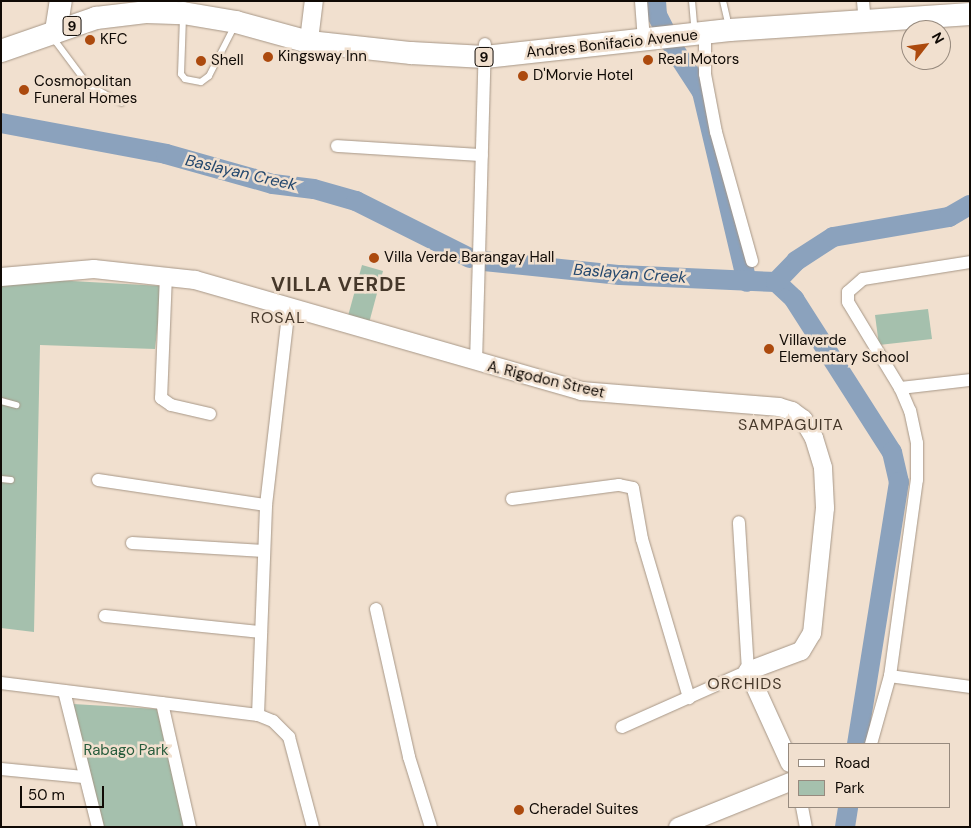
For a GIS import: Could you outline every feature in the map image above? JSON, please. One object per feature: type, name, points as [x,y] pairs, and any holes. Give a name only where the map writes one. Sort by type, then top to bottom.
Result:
[{"type":"highway","points":[[56,31],[61,1]]},
{"type":"highway","name":"Andres Bonifacio Avenue","points":[[693,29],[725,10],[970,3]]},
{"type":"highway","name":"9","points":[[1,51],[96,18],[146,12]]},
{"type":"highway","name":"Andres Bonifacio Avenue","points":[[146,12],[183,13],[310,37],[432,43],[485,51],[693,29],[970,14]]},
{"type":"street","points":[[126,1],[146,12]]},
{"type":"street","points":[[310,37],[314,1]]},
{"type":"street","points":[[641,1],[650,35]]},
{"type":"street","points":[[693,29],[705,74],[716,132],[752,262]]},
{"type":"street","points":[[476,363],[485,51]]},
{"type":"street","points":[[336,146],[482,155]]},
{"type":"street","points":[[871,743],[890,676],[917,480],[916,443],[910,412],[900,388],[848,302],[848,292],[863,279],[970,262]]},
{"type":"street","name":"A. Rigodon Street","points":[[1,277],[94,269],[166,275],[203,282],[476,363],[581,391],[779,407],[792,411],[802,419],[814,438],[823,468],[825,508],[812,633],[802,651],[748,671]]},
{"type":"street","points":[[166,275],[161,398],[171,405],[210,414]]},
{"type":"street","points":[[258,715],[266,505],[289,307]]},
{"type":"street","points":[[900,388],[970,380]]},
{"type":"street","points":[[98,480],[266,505]]},
{"type":"street","points":[[512,499],[619,484],[633,488],[642,539],[689,698]]},
{"type":"street","points":[[738,522],[748,671],[788,759]]},
{"type":"street","points":[[132,543],[264,551]]},
{"type":"street","points":[[376,609],[409,757],[431,827]]},
{"type":"street","points":[[105,616],[260,632]]},
{"type":"street","points":[[622,727],[748,671]]},
{"type":"street","points":[[890,676],[970,687]]},
{"type":"street","points":[[1,683],[258,715],[282,727],[289,737],[313,827]]},
{"type":"street","points":[[64,691],[98,827]]},
{"type":"street","points":[[162,703],[190,827]]},
{"type":"street","points":[[1,769],[84,777]]},
{"type":"street","points":[[678,827],[788,783]]},
{"type":"street","points":[[802,808],[806,827]]},
{"type":"lane","points":[[692,1],[693,29]]},
{"type":"lane","points":[[183,13],[181,74],[185,78],[201,82],[209,76],[246,24]]},
{"type":"lane","points":[[56,31],[56,42],[88,85],[122,103]]},
{"type":"lane","points":[[1,401],[16,405]]},
{"type":"lane","points":[[1,479],[11,480]]},
{"type":"green space","points":[[362,265],[383,271],[369,323],[348,316]]},
{"type":"green space","points":[[35,279],[162,286],[155,349],[40,345],[34,632],[1,628],[1,284]]},
{"type":"green space","points":[[928,309],[932,339],[879,345],[875,315]]},
{"type":"green space","name":"Rabago Park","points":[[73,704],[157,709],[184,827],[103,827]]},
{"type":"waterway","points":[[656,1],[657,15],[674,49],[702,92],[747,282]]},
{"type":"waterway","name":"Baslayan Creek","points":[[1,123],[166,154],[273,184],[314,189],[356,201],[470,258]]},
{"type":"waterway","name":"Baslayan Creek","points":[[776,282],[796,261],[833,237],[949,217],[970,205]]},
{"type":"waterway","points":[[484,261],[620,275],[776,282],[794,299],[892,452],[899,482],[857,743]]},
{"type":"waterway","points":[[845,827],[848,808]]},
{"type":"place","name":"KFC","points":[[90,40]]},
{"type":"place","name":"Kingsway Inn","points":[[268,57]]},
{"type":"place","name":"Real Motors","points":[[648,60]]},
{"type":"place","name":"Shell","points":[[201,61]]},
{"type":"place","name":"D'Morvie Hotel","points":[[523,76]]},
{"type":"place","name":"Cosmopolitan Funeral Homes","points":[[24,90]]},
{"type":"place","name":"Villa Verde Barangay Hall","points":[[374,258]]},
{"type":"place","name":"Villaverde Elementary School","points":[[769,349]]},
{"type":"place","name":"Cheradel Suites","points":[[519,810]]},
{"type":"district","name":"VILLA VERDE","points":[[339,284]]},
{"type":"district","name":"ROSAL","points":[[278,318]]},
{"type":"district","name":"SAMPAGUITA","points":[[791,425]]},
{"type":"district","name":"ORCHIDS","points":[[745,684]]}]
